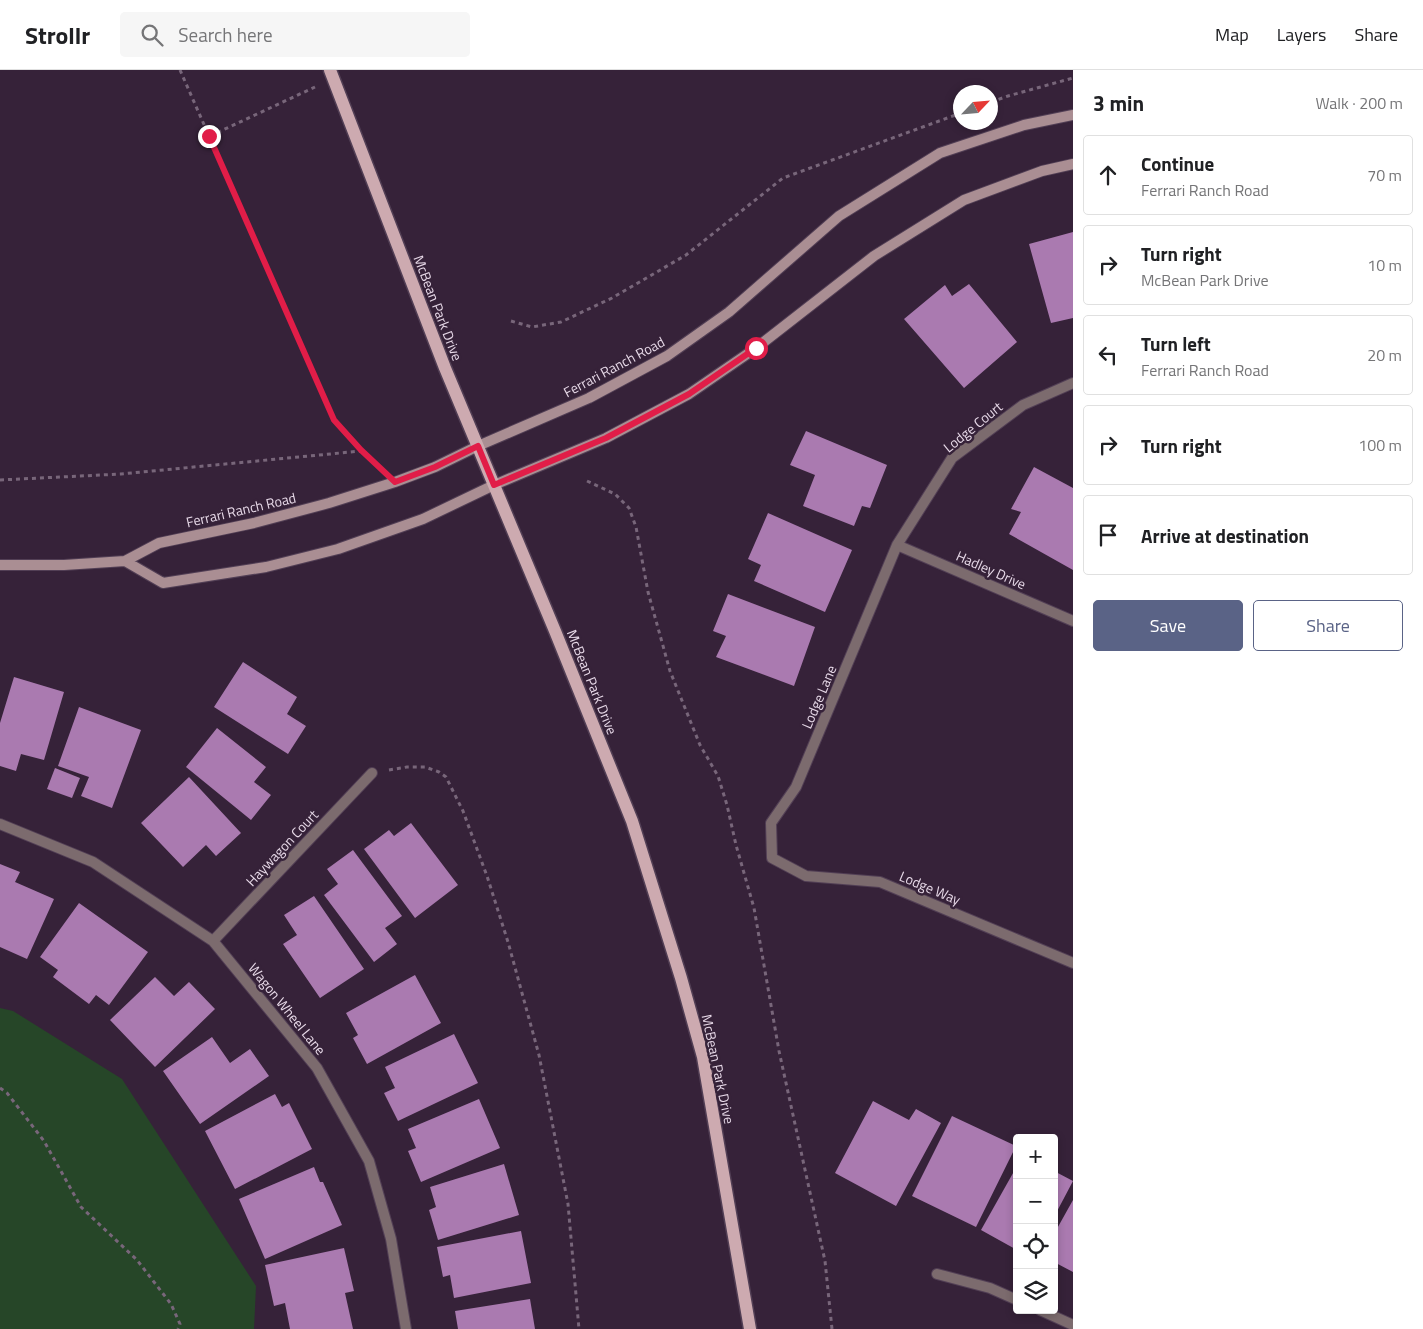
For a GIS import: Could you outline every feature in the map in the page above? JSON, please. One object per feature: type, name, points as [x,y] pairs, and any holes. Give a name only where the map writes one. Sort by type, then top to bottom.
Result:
[{"type":"main road","name":"McBean Park Drive","points":[[332,74],[445,368],[632,821],[656,892],[703,1057],[750,1329]]},
{"type":"main road","name":"Ferrari Ranch Road","points":[[0,564],[64,565],[125,561],[160,543],[254,523],[329,503],[435,467],[588,398],[668,356],[729,312],[839,216],[940,153],[1024,125],[1073,115]]},
{"type":"main road","points":[[125,561],[163,583],[266,567],[338,549],[423,519],[494,485],[606,438],[689,394],[756,348],[874,256],[964,200],[1042,171],[1073,164]]},
{"type":"street","name":"Lodge Court","points":[[897,545],[952,458],[1023,405],[1073,383]]},
{"type":"street","name":"Hadley Drive","points":[[897,545],[1073,621]]},
{"type":"street","name":"Lodge Lane","points":[[772,858],[771,823],[796,788],[897,545]]},
{"type":"street","name":"Haywagon Court","points":[[213,941],[372,773]]},
{"type":"street","name":"Wagon Wheel Lane","points":[[0,824],[93,862],[213,941],[317,1068],[369,1161],[391,1238],[406,1329]]},
{"type":"street","name":"Lodge Way","points":[[772,858],[806,876],[880,882],[1073,963]]},
{"type":"street","points":[[937,1274],[990,1288],[1013,1298]]},
{"type":"street","points":[[1049,1314],[1073,1325]]},
{"type":"path","points":[[180,70],[334,420],[361,450],[395,482]]},
{"type":"path","points":[[209,136],[332,74]]},
{"type":"path","points":[[998,99],[1073,78]]},
{"type":"path","points":[[511,322],[532,328],[561,322],[570,318],[612,298],[686,255],[783,178],[953,116]]},
{"type":"path","points":[[0,480],[121,474],[361,450]]},
{"type":"path","points":[[587,481],[615,494],[629,508],[636,527],[648,592],[670,671],[700,745],[718,776],[727,805],[754,908],[779,1051],[825,1261],[832,1329]]},
{"type":"path","points":[[372,773],[407,767],[425,767],[439,772],[446,778],[463,811],[487,876],[508,942],[539,1055],[568,1204],[579,1329]]},
{"type":"path","points":[[0,1088],[7,1093],[44,1141],[81,1207],[137,1260],[172,1304],[180,1324],[178,1329]]},
{"type":"green space","points":[[0,1008],[13,1011],[122,1079],[256,1286],[254,1329],[0,1329]]},
{"type":"building","points":[[1073,232],[1073,318],[1051,323],[1029,244]]},
{"type":"building","points":[[969,284],[1017,342],[964,388],[904,319],[945,285],[952,296]]},
{"type":"building","points":[[806,431],[887,465],[870,508],[862,506],[854,526],[803,506],[815,475],[790,465]]},
{"type":"building","points":[[1034,467],[1073,488],[1073,570],[1009,534],[1021,512],[1011,509]]},
{"type":"building","points":[[768,513],[852,550],[825,612],[754,581],[761,565],[748,559]]},
{"type":"building","points":[[728,594],[815,627],[794,686],[716,657],[726,636],[713,631]]},
{"type":"building","points":[[243,662],[297,697],[287,714],[306,726],[288,754],[214,707]]},
{"type":"building","points":[[14,677],[64,692],[44,760],[21,754],[16,771],[0,766],[0,723]]},
{"type":"building","points":[[79,707],[141,730],[112,808],[81,796],[89,777],[58,766]]},
{"type":"building","points":[[217,728],[266,767],[254,782],[271,795],[251,820],[186,767]]},
{"type":"building","points":[[55,768],[80,778],[72,798],[47,789]]},
{"type":"building","points":[[189,777],[241,833],[216,856],[206,845],[183,867],[141,823]]},
{"type":"building","points":[[411,823],[458,885],[415,918],[364,849],[389,830],[394,836]]},
{"type":"building","points":[[353,850],[402,916],[385,928],[397,944],[374,962],[324,895],[338,884],[327,869]]},
{"type":"building","points":[[0,864],[20,872],[15,882],[54,899],[27,959],[0,947]]},
{"type":"building","points":[[314,896],[364,969],[320,998],[283,944],[297,935],[284,915]]},
{"type":"building","points":[[79,903],[148,952],[109,1005],[96,995],[89,1004],[53,977],[58,970],[40,957]]},
{"type":"building","points":[[415,975],[441,1023],[367,1064],[353,1038],[358,1035],[346,1013]]},
{"type":"building","points":[[155,977],[174,996],[189,982],[215,1009],[155,1067],[110,1020]]},
{"type":"building","points":[[454,1034],[478,1083],[398,1121],[384,1093],[395,1088],[385,1067]]},
{"type":"building","points":[[212,1037],[230,1063],[250,1049],[269,1076],[200,1124],[163,1071]]},
{"type":"building","points":[[275,1094],[282,1107],[289,1103],[312,1149],[235,1189],[205,1131]]},
{"type":"building","points":[[479,1099],[500,1148],[421,1182],[408,1151],[416,1148],[408,1129]]},
{"type":"building","points":[[873,1101],[909,1120],[916,1109],[941,1123],[896,1206],[835,1173]]},
{"type":"building","points":[[952,1116],[1013,1145],[1013,1152],[976,1227],[912,1196]]},
{"type":"building","points":[[504,1164],[519,1215],[438,1240],[429,1210],[436,1207],[430,1187]]},
{"type":"building","points":[[314,1167],[320,1182],[323,1182],[342,1225],[265,1259],[239,1199]]},
{"type":"building","points":[[1013,1173],[1013,1248],[981,1230]]},
{"type":"building","points":[[1058,1173],[1073,1181],[1058,1209]]},
{"type":"building","points":[[1073,1200],[1073,1272],[1058,1264],[1058,1227]]},
{"type":"building","points":[[521,1231],[531,1283],[454,1298],[450,1275],[443,1277],[437,1247]]},
{"type":"building","points":[[344,1248],[354,1291],[345,1293],[353,1329],[290,1329],[285,1303],[274,1306],[265,1265]]},
{"type":"building","points":[[530,1299],[535,1329],[458,1329],[455,1311]]},
{"type":"route","points":[[209,136],[334,420],[361,450],[395,482],[435,467],[478,446],[494,485],[606,438],[689,394],[756,348]]}]
